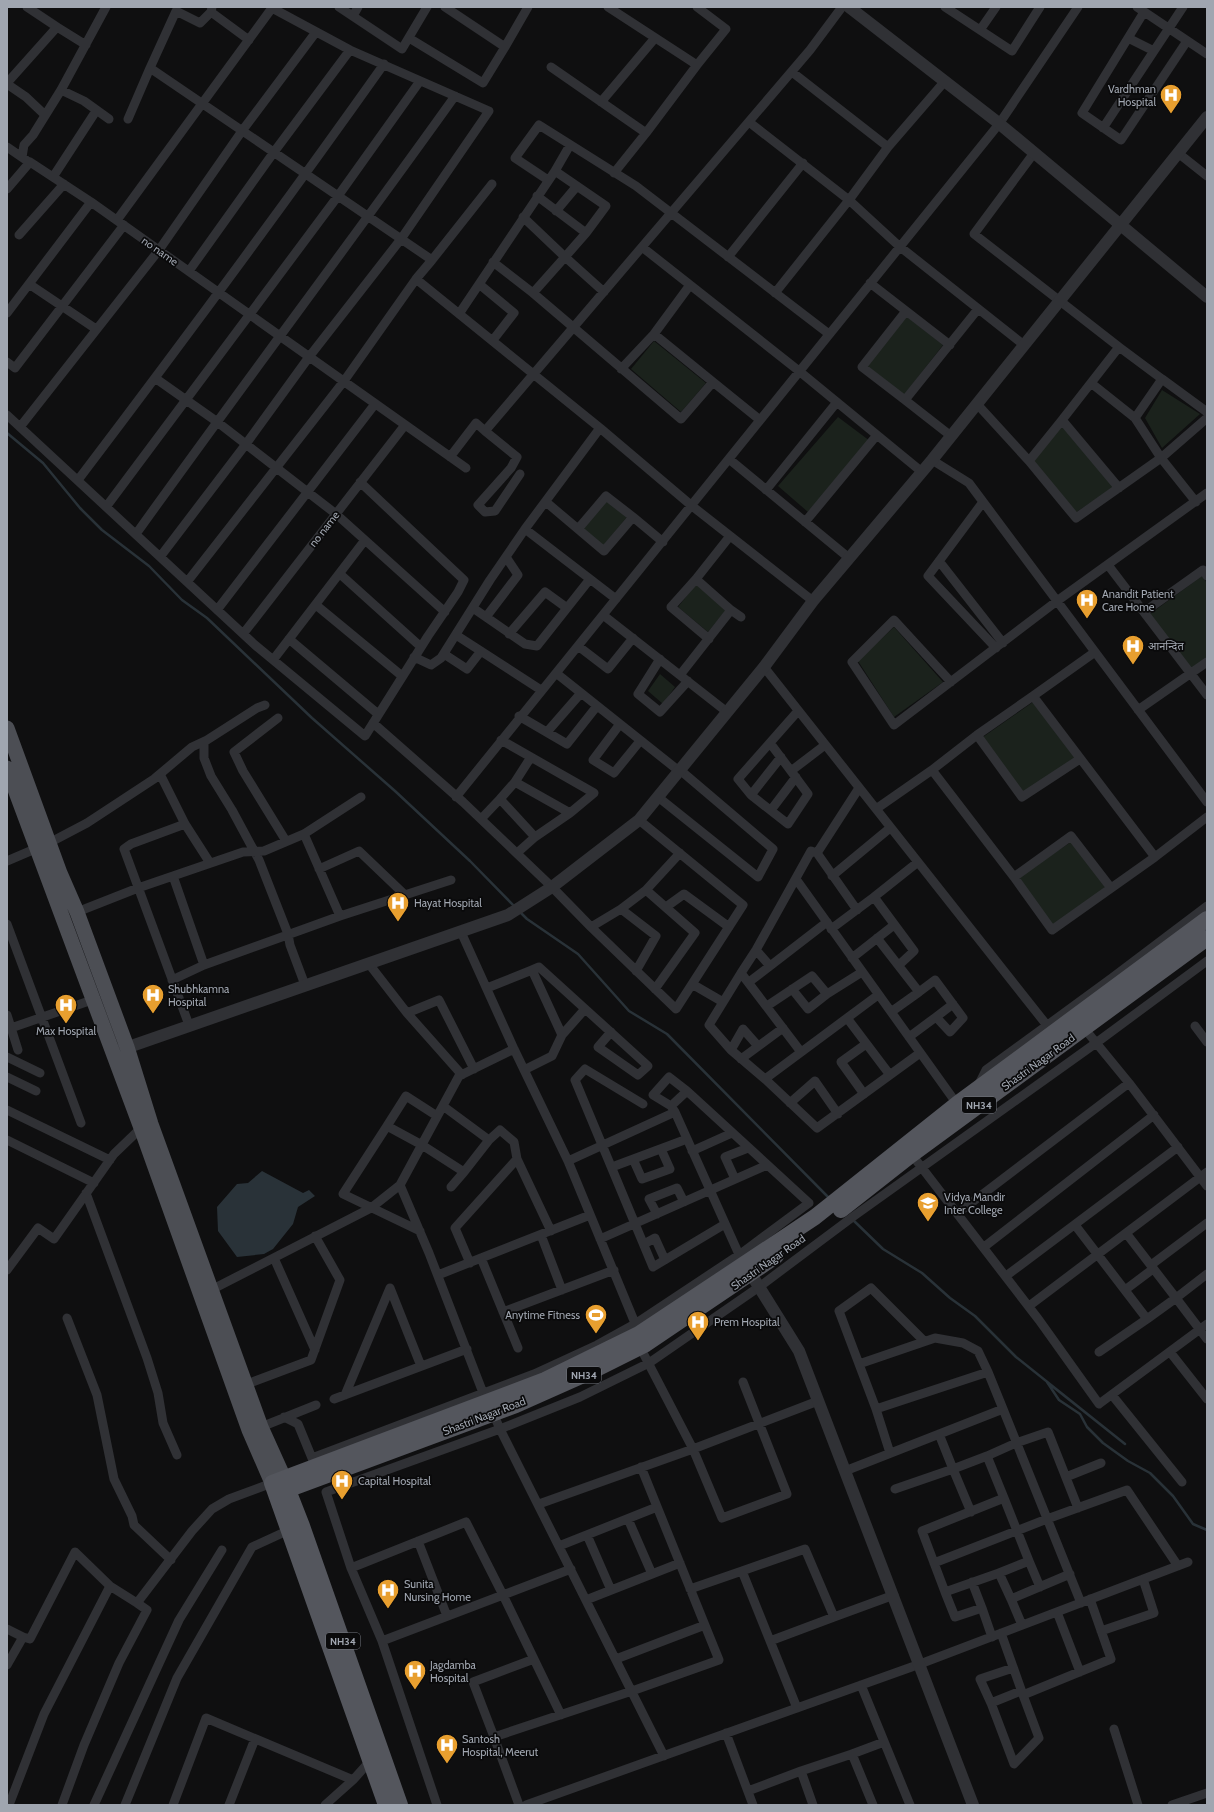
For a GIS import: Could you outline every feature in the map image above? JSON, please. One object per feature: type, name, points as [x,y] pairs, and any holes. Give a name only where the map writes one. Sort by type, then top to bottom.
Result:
[{"type":"highway","name":"NH34","points":[[908,1150],[957,1104],[1050,1029],[1079,1023],[1207,919]]},
{"type":"highway","name":"Shastri Nagar Road","points":[[280,1486],[319,1474],[488,1403],[556,1388],[745,1265],[819,1220],[908,1150],[1079,1023],[1207,938]]},
{"type":"highway","name":"NH34","points":[[280,1486],[289,1530],[319,1594]]},
{"type":"highway","name":"NH34","points":[[280,1486],[358,1704],[400,1805]]},
{"type":"highway","name":"NH34","points":[[358,1704],[370,1761],[386,1805]]},
{"type":"main road","points":[[7,728],[92,1000],[112,1053],[146,1126],[212,1290],[247,1384],[280,1486]]},
{"type":"main road","points":[[7,768],[43,845],[77,912],[127,1047],[146,1126],[244,1415],[280,1486]]},
{"type":"street","points":[[27,7],[37,10],[57,27],[86,45]]},
{"type":"street","points":[[22,157],[24,145],[33,135],[61,90],[106,7]]},
{"type":"street","points":[[7,362],[15,368],[62,306],[271,7],[350,50],[489,111],[401,239],[309,357],[246,444],[160,556]]},
{"type":"street","points":[[339,7],[402,49],[427,7]]},
{"type":"street","points":[[353,16],[358,7]]},
{"type":"street","points":[[445,7],[505,47]]},
{"type":"street","points":[[409,38],[483,83],[528,7]]},
{"type":"street","points":[[608,7],[697,65]]},
{"type":"street","points":[[614,172],[726,29],[697,7]]},
{"type":"street","points":[[485,431],[750,122],[810,50],[842,7]]},
{"type":"street","points":[[849,7],[1000,124],[1121,223],[1207,297]]},
{"type":"street","points":[[980,30],[996,7]]},
{"type":"street","points":[[946,8],[1012,51],[1040,7]]},
{"type":"street","points":[[456,797],[519,716],[663,542],[899,246],[1000,124],[1078,7]]},
{"type":"street","points":[[1136,7],[1207,54]]},
{"type":"street","points":[[1103,128],[1183,7]]},
{"type":"street","points":[[128,120],[150,68],[172,9],[200,23],[211,10],[249,40]]},
{"type":"street","points":[[1144,12],[1082,113],[1103,128],[1121,140],[1187,41]]},
{"type":"street","points":[[45,115],[7,84],[57,27]]},
{"type":"street","points":[[20,427],[159,250],[242,130],[316,32]]},
{"type":"street","points":[[601,102],[655,38]]},
{"type":"street","points":[[1128,38],[1154,51]]},
{"type":"street","points":[[189,272],[274,152],[350,50]]},
{"type":"street","points":[[78,480],[306,174],[384,64]]},
{"type":"street","points":[[551,67],[646,133]]},
{"type":"street","points":[[150,68],[432,260]]},
{"type":"street","points":[[792,72],[888,147]]},
{"type":"street","points":[[106,507],[338,196],[420,81]]},
{"type":"street","points":[[775,293],[849,200],[888,147],[944,81]]},
{"type":"street","points":[[61,90],[84,101],[109,119]]},
{"type":"street","points":[[136,534],[216,421],[369,217],[455,96]]},
{"type":"street","points":[[53,177],[96,111]]},
{"type":"street","points":[[112,1053],[508,915],[552,886],[639,820],[764,667],[813,602],[932,460],[1121,223],[1207,118]]},
{"type":"street","points":[[750,122],[849,200],[899,246],[1024,345]]},
{"type":"street","points":[[548,180],[515,158],[539,125],[636,186],[829,334]]},
{"type":"street","points":[[459,314],[570,145]]},
{"type":"street","name":"no name","points":[[7,147],[91,202],[466,468]]},
{"type":"street","points":[[1034,152],[974,234],[1119,347],[1207,412]]},
{"type":"street","points":[[1178,153],[1207,176]]},
{"type":"street","points":[[7,189],[30,162]]},
{"type":"street","points":[[728,257],[803,163]]},
{"type":"street","points":[[533,293],[586,234],[606,206],[554,171]]},
{"type":"street","points":[[18,235],[64,184]]},
{"type":"street","points":[[187,582],[344,381],[416,279],[492,184]]},
{"type":"street","points":[[556,211],[577,186]]},
{"type":"street","points":[[537,196],[586,234]]},
{"type":"street","points":[[7,313],[91,202]]},
{"type":"street","points":[[523,217],[604,292]]},
{"type":"street","points":[[642,247],[799,371],[922,472]]},
{"type":"street","points":[[493,262],[533,293],[681,419],[713,382]]},
{"type":"street","points":[[416,279],[535,374],[692,506],[813,602]]},
{"type":"street","points":[[870,283],[950,344]]},
{"type":"street","points":[[29,284],[96,329]]},
{"type":"street","points":[[479,284],[514,314],[493,340]]},
{"type":"street","points":[[621,369],[654,334],[690,285]]},
{"type":"street","points":[[905,400],[978,309]]},
{"type":"street","points":[[906,311],[862,367],[951,436]]},
{"type":"street","points":[[654,334],[760,420]]},
{"type":"street","points":[[1029,461],[1119,347]]},
{"type":"street","points":[[155,378],[216,421],[336,514],[445,612]]},
{"type":"street","points":[[1135,418],[1162,379]]},
{"type":"street","points":[[1091,383],[1135,418],[1161,458],[1196,502]]},
{"type":"street","points":[[766,490],[837,402]]},
{"type":"street","points":[[217,610],[375,404]]},
{"type":"street","points":[[977,404],[1029,461],[1076,518],[1161,458],[1207,418]]},
{"type":"street","points":[[7,414],[243,634],[364,736],[458,592],[464,580],[360,482]]},
{"type":"street","points":[[1062,420],[1119,488]]},
{"type":"street","points":[[450,457],[476,423],[517,457],[511,468],[478,504],[485,512],[495,511],[520,474]]},
{"type":"street","name":"no name","points":[[243,634],[405,425]]},
{"type":"street","points":[[414,658],[430,665],[441,658],[525,529],[600,428]]},
{"type":"street","points":[[805,522],[877,435]]},
{"type":"street","points":[[729,459],[849,558]]},
{"type":"street","points":[[932,460],[969,483],[1207,802]]},
{"type":"street","points":[[951,682],[894,620],[852,662],[894,725],[951,682],[999,645],[1057,602],[1207,493]]},
{"type":"street","points":[[578,529],[606,496],[663,542]]},
{"type":"street","points":[[546,502],[604,551],[633,517]]},
{"type":"street","points":[[983,502],[928,576],[999,645]]},
{"type":"street","points":[[525,529],[616,599]]},
{"type":"street","points":[[709,639],[671,607],[696,579],[730,536]]},
{"type":"street","points":[[273,660],[366,540]]},
{"type":"street","points":[[486,618],[518,575],[506,557]]},
{"type":"street","points":[[939,561],[999,645]]},
{"type":"street","points":[[1108,565],[1207,695]]},
{"type":"street","points":[[1144,612],[1206,571]]},
{"type":"street","points":[[340,574],[421,647]]},
{"type":"street","points":[[473,608],[525,644],[537,646],[590,579]]},
{"type":"street","points":[[696,579],[741,617]]},
{"type":"street","points":[[509,634],[545,592],[567,608]]},
{"type":"street","points":[[316,605],[402,676]]},
{"type":"street","points":[[680,675],[731,610]]},
{"type":"street","points":[[603,615],[727,712]]},
{"type":"street","points":[[456,635],[541,690]]},
{"type":"street","points":[[578,646],[608,669],[633,638]]},
{"type":"street","points":[[289,639],[378,714]]},
{"type":"street","points":[[444,654],[467,669],[481,651]]},
{"type":"street","points":[[876,809],[1095,652]]},
{"type":"street","points":[[660,659],[638,694],[660,712],[688,681]]},
{"type":"street","points":[[1138,710],[1207,662]]},
{"type":"street","points":[[764,667],[1050,1029],[1207,906]]},
{"type":"street","points":[[556,673],[773,848],[758,877],[658,797]]},
{"type":"street","points":[[547,732],[581,693]]},
{"type":"street","points":[[1034,696],[1155,857]]},
{"type":"street","points":[[7,861],[87,823],[160,774],[192,747],[204,742],[257,708],[265,705]]},
{"type":"street","points":[[519,716],[567,744],[597,706]]},
{"type":"street","points":[[770,743],[808,794],[788,824],[751,795],[738,779],[798,710]]},
{"type":"street","points":[[278,718],[234,752],[286,841]]},
{"type":"street","points":[[372,723],[481,819],[552,886],[590,927],[676,1009],[743,905],[639,820]]},
{"type":"street","points":[[620,724],[593,760],[614,773],[640,741]]},
{"type":"street","points":[[977,736],[1022,797],[1080,759]]},
{"type":"street","points":[[501,740],[594,793],[570,813],[535,837],[517,853]]},
{"type":"street","points":[[204,742],[204,758],[210,776],[232,810],[259,860],[288,934],[290,944],[306,986]]},
{"type":"street","points":[[771,810],[794,774],[825,745]]},
{"type":"street","points":[[481,819],[515,782],[531,757]]},
{"type":"street","points":[[751,795],[781,757]]},
{"type":"street","points":[[932,770],[1014,877],[1052,930],[1155,857],[1207,817]]},
{"type":"street","points":[[160,774],[185,824],[210,863]]},
{"type":"street","points":[[515,782],[570,813]]},
{"type":"street","points":[[817,853],[859,788]]},
{"type":"street","points":[[77,912],[138,888],[210,863],[244,852],[264,851],[304,834],[361,797]]},
{"type":"street","points":[[500,799],[535,837]]},
{"type":"street","points":[[185,824],[131,844],[124,849],[189,1025]]},
{"type":"street","points":[[832,876],[890,828]]},
{"type":"street","points":[[304,834],[340,916]]},
{"type":"street","points":[[1014,877],[1071,836],[1111,888]]},
{"type":"street","points":[[857,910],[817,853],[811,850],[756,950],[709,1025],[731,1050],[765,1079],[817,1128],[920,1053]]},
{"type":"street","points":[[319,870],[359,851],[405,895]]},
{"type":"street","points":[[590,927],[621,909],[646,890],[680,853]]},
{"type":"street","points":[[749,982],[829,926],[857,910],[918,862]]},
{"type":"street","points":[[173,876],[204,965]]},
{"type":"street","points":[[796,879],[957,1104]]},
{"type":"street","points":[[172,980],[204,965],[288,934],[451,880]]},
{"type":"street","points":[[646,890],[695,933],[655,989]]},
{"type":"street","points":[[666,907],[684,894],[729,927]]},
{"type":"street","points":[[874,897],[914,951],[899,966]]},
{"type":"street","points":[[621,909],[656,936],[636,971]]},
{"type":"street","points":[[7,924],[81,1123]]},
{"type":"street","points":[[852,958],[894,925]]},
{"type":"street","points":[[461,932],[514,1049],[568,1161],[614,1270],[649,1363],[692,1448],[722,1518],[787,1494],[743,1382]]},
{"type":"street","points":[[877,938],[919,992]]},
{"type":"street","points":[[7,942],[16,947]]},
{"type":"street","points":[[756,950],[770,966]]},
{"type":"street","points":[[319,1474],[500,1429],[580,1397],[649,1363],[759,1287],[851,1219],[1096,1044],[1207,961]]},
{"type":"street","points":[[369,964],[407,1013],[462,1075]]},
{"type":"street","points":[[487,988],[539,967],[611,1032],[648,1066],[638,1075],[598,1047],[611,1032]]},
{"type":"street","points":[[532,970],[562,1035]]},
{"type":"street","points":[[792,989],[808,1009],[827,994],[862,972]]},
{"type":"street","points":[[741,973],[801,1052]]},
{"type":"street","points":[[767,1006],[812,976],[827,994]]},
{"type":"street","points":[[891,1012],[934,980],[963,1018],[950,1032],[936,1017]]},
{"type":"street","points":[[692,984],[723,1002]]},
{"type":"street","points":[[765,1079],[878,995]]},
{"type":"street","points":[[11,1028],[92,1000]]},
{"type":"street","points":[[407,1013],[439,1000],[474,1069]]},
{"type":"street","points":[[909,1037],[953,1004]]},
{"type":"street","points":[[524,1070],[552,1056],[562,1035],[585,1009]]},
{"type":"street","points":[[7,1015],[18,1050]]},
{"type":"street","points":[[847,1018],[890,1075]]},
{"type":"street","points":[[1079,1023],[1129,1083],[1178,1147],[1204,1175],[1207,1186]]},
{"type":"street","points":[[1195,1026],[1207,1042]]},
{"type":"street","points":[[741,1059],[784,1028]]},
{"type":"street","points":[[731,1050],[743,1029],[758,1046]]},
{"type":"street","points":[[864,1094],[841,1062],[866,1044]]},
{"type":"street","points":[[212,1290],[371,1208],[400,1185],[459,1076],[514,1049]]},
{"type":"street","points":[[7,1057],[40,1073]]},
{"type":"street","points":[[643,1104],[584,1069],[575,1080],[653,1267],[725,1224]]},
{"type":"street","points":[[7,1077],[36,1091]]},
{"type":"street","points":[[319,1474],[488,1403],[541,1371],[597,1345],[638,1335],[745,1265],[808,1203],[687,1091],[669,1077],[653,1095],[673,1109],[745,1265],[799,1351],[894,1595],[973,1805]]},
{"type":"street","points":[[790,1102],[815,1080],[838,1114]]},
{"type":"street","points":[[958,1213],[1129,1083]]},
{"type":"street","points":[[568,1161],[673,1109],[687,1091]]},
{"type":"street","points":[[420,1231],[343,1194],[406,1096],[438,1116]]},
{"type":"street","points":[[443,1106],[489,1140]]},
{"type":"street","points":[[7,1110],[110,1160]]},
{"type":"street","points":[[984,1247],[1154,1115]]},
{"type":"street","points":[[7,1270],[38,1228],[54,1239],[110,1160],[146,1126]]},
{"type":"street","points":[[387,1126],[422,1145],[464,1172]]},
{"type":"street","points":[[451,1187],[489,1140],[500,1130],[514,1142],[517,1159],[551,1231]]},
{"type":"street","points":[[692,1151],[732,1133]]},
{"type":"street","points":[[612,1167],[687,1139]]},
{"type":"street","points":[[7,1140],[94,1183]]},
{"type":"street","points":[[1006,1276],[1178,1147]]},
{"type":"street","points":[[735,1179],[726,1158],[748,1148]]},
{"type":"street","points":[[633,1160],[642,1179],[670,1169],[661,1149]]},
{"type":"street","points":[[908,1150],[1029,1306],[1100,1404],[1204,1327]]},
{"type":"street","points":[[470,1263],[455,1228],[517,1159]]},
{"type":"street","points":[[600,1239],[767,1165]]},
{"type":"street","points":[[1029,1306],[1204,1175]]},
{"type":"street","points":[[400,1185],[438,1275],[488,1403],[500,1429],[539,1504],[664,1756]]},
{"type":"street","points":[[657,1214],[649,1199],[677,1188],[684,1202]]},
{"type":"street","points":[[86,1193],[158,1393],[163,1423],[177,1455]]},
{"type":"street","points":[[438,1275],[590,1215]]},
{"type":"street","points":[[1125,1290],[1207,1223]]},
{"type":"street","points":[[1075,1225],[1147,1319]]},
{"type":"street","points":[[1126,1233],[1176,1298],[1204,1327],[1207,1339]]},
{"type":"street","points":[[541,1235],[562,1290]]},
{"type":"street","points":[[247,1384],[311,1360],[340,1280],[315,1236]]},
{"type":"street","points":[[644,1244],[655,1238],[665,1260]]},
{"type":"street","points":[[274,1258],[315,1350]]},
{"type":"street","points":[[481,1258],[518,1348]]},
{"type":"street","points":[[503,1312],[614,1270]]},
{"type":"street","points":[[1099,1352],[1147,1319],[1207,1274]]},
{"type":"street","points":[[345,1395],[390,1288],[421,1366]]},
{"type":"street","points":[[890,1453],[876,1410],[839,1310],[870,1288],[924,1341]]},
{"type":"street","points":[[67,1318],[97,1395],[114,1479],[132,1516],[134,1525],[171,1560]]},
{"type":"street","points":[[859,1364],[934,1338],[963,1343],[978,1352],[988,1372],[1070,1574],[1101,1631],[1111,1659],[1080,1672],[991,1703]]},
{"type":"street","points":[[334,1399],[467,1349]]},
{"type":"street","points":[[1170,1352],[1207,1399]]},
{"type":"street","points":[[876,1410],[988,1372]]},
{"type":"street","points":[[1112,1395],[1182,1482]]},
{"type":"street","points":[[539,1504],[818,1401]]},
{"type":"street","points":[[261,1426],[316,1405]]},
{"type":"street","points":[[845,1471],[1003,1410]]},
{"type":"street","points":[[284,1417],[298,1424],[319,1474],[351,1568],[382,1641],[437,1805]]},
{"type":"street","points":[[895,1488],[953,1469],[1016,1443],[1048,1432],[1078,1508]]},
{"type":"street","points":[[939,1434],[971,1512]]},
{"type":"street","points":[[987,1456],[1040,1587]]},
{"type":"street","points":[[1066,1477],[1101,1463]]},
{"type":"street","points":[[494,1737],[719,1660],[641,1467]]},
{"type":"street","points":[[137,1603],[192,1531],[212,1509],[229,1499],[280,1486]]},
{"type":"street","points":[[934,1563],[1017,1530],[1127,1490],[1178,1566]]},
{"type":"street","points":[[982,1608],[955,1617],[922,1531],[1004,1498]]},
{"type":"street","points":[[559,1546],[657,1507]]},
{"type":"street","points":[[628,1519],[652,1574]]},
{"type":"street","points":[[351,1568],[466,1522],[561,1715]]},
{"type":"street","points":[[125,1805],[177,1678],[252,1547],[289,1530]]},
{"type":"street","points":[[587,1535],[611,1590]]},
{"type":"street","points":[[418,1541],[447,1616]]},
{"type":"street","points":[[690,1589],[805,1549],[834,1617]]},
{"type":"street","points":[[94,1805],[180,1620],[222,1550]]},
{"type":"street","points":[[7,1628],[23,1637],[30,1639],[75,1552],[110,1586],[146,1610],[119,1662],[84,1745],[62,1805]]},
{"type":"street","points":[[945,1592],[1000,1573],[1029,1561]]},
{"type":"street","points":[[526,1805],[920,1664],[1188,1562]]},
{"type":"street","points":[[586,1600],[680,1564]]},
{"type":"street","points":[[382,1641],[571,1569]]},
{"type":"street","points":[[742,1571],[797,1708]]},
{"type":"street","points":[[1000,1573],[1022,1625]]},
{"type":"street","points":[[1011,1599],[1070,1574]]},
{"type":"street","points":[[1101,1631],[1154,1613],[1143,1579]]},
{"type":"street","points":[[972,1582],[982,1608],[1013,1668],[1039,1738],[1014,1764],[991,1703],[980,1679],[1013,1668]]},
{"type":"street","points":[[9,1805],[44,1714],[110,1586]]},
{"type":"street","points":[[770,1642],[894,1595]]},
{"type":"street","points":[[1057,1612],[1080,1672]]},
{"type":"street","points":[[616,1659],[705,1625]]},
{"type":"street","points":[[7,1664],[23,1637]]},
{"type":"street","points":[[519,1805],[473,1682],[534,1659]]},
{"type":"street","points":[[861,1685],[910,1805]]},
{"type":"street","points":[[173,1805],[206,1718],[353,1780]]},
{"type":"street","points":[[1114,1729],[1138,1805]]},
{"type":"street","points":[[726,1733],[753,1805]]},
{"type":"street","points":[[229,1805],[255,1739]]},
{"type":"street","points":[[748,1791],[884,1742]]},
{"type":"street","points":[[852,1754],[872,1805]]},
{"type":"street","points":[[325,1805],[353,1780],[370,1761]]},
{"type":"street","points":[[801,1771],[813,1805]]},
{"type":"street","points":[[1172,1805],[1207,1793]]},
{"type":"shaded area","points":[[906,316],[943,345],[904,395],[866,366]]},
{"type":"shaded area","points":[[654,341],[706,383],[681,412],[631,369]]},
{"type":"shaded area","points":[[1162,390],[1200,414],[1162,448],[1145,418]]},
{"type":"shaded area","points":[[838,417],[870,441],[808,512],[778,486]]},
{"type":"shaded area","points":[[1062,426],[1114,487],[1075,513],[1033,461]]},
{"type":"shaded area","points":[[607,501],[627,517],[603,546],[582,528]]},
{"type":"shaded area","points":[[1202,576],[1207,583],[1207,658],[1191,670],[1150,614]]},
{"type":"shaded area","points":[[696,584],[726,610],[708,632],[678,607]]},
{"type":"shaded area","points":[[894,627],[943,682],[894,717],[858,661]]},
{"type":"shaded area","points":[[660,674],[675,687],[663,704],[648,691]]},
{"type":"shaded area","points":[[1033,702],[1075,758],[1023,793],[983,737]]},
{"type":"shaded area","points":[[1071,842],[1106,888],[1052,926],[1018,877]]},
{"type":"shaded area","points":[[262,1171],[303,1193],[309,1190],[315,1196],[298,1207],[293,1224],[273,1249],[264,1254],[237,1257],[218,1231],[217,1207],[237,1184],[248,1183]]},
{"type":"waterway","points":[[7,433],[43,463],[80,508],[102,530],[149,566],[182,600],[207,618],[312,718],[395,791],[470,861],[515,907]]},
{"type":"waterway","points":[[520,912],[527,919],[578,954],[629,1011],[667,1034],[830,1199]]},
{"type":"waterway","points":[[853,1220],[883,1249],[922,1273],[950,1298],[975,1316],[1016,1357],[1125,1444],[1047,1382],[1059,1400],[1080,1414],[1087,1427],[1103,1443],[1128,1461],[1150,1473],[1173,1496],[1193,1524],[1207,1530]]},
{"type":"place","name":"Vardhman Hospital","points":[[1171,114]]},
{"type":"place","name":"Anandit Patient Care Home","points":[[1087,620]]},
{"type":"place","name":"आनन्दित","points":[[1133,666]]},
{"type":"place","name":"Hayat Hospital","points":[[398,922]]},
{"type":"place","name":"Shubhkamna Hospital","points":[[153,1014]]},
{"type":"place","name":"Max Hospital","points":[[66,1024]]},
{"type":"place","name":"Vidya Mandir Inter College","points":[[928,1222]]},
{"type":"place","name":"Anytime Fitness","points":[[596,1334]]},
{"type":"place","name":"Prem Hospital","points":[[698,1342]]},
{"type":"place","name":"Capital Hospital","points":[[342,1500]]},
{"type":"place","name":"Sunita Nursing Home","points":[[388,1610]]},
{"type":"place","name":"Jagdamba Hospital","points":[[415,1690]]},
{"type":"place","name":"Santosh Hospital, Meerut","points":[[447,1764]]}]
